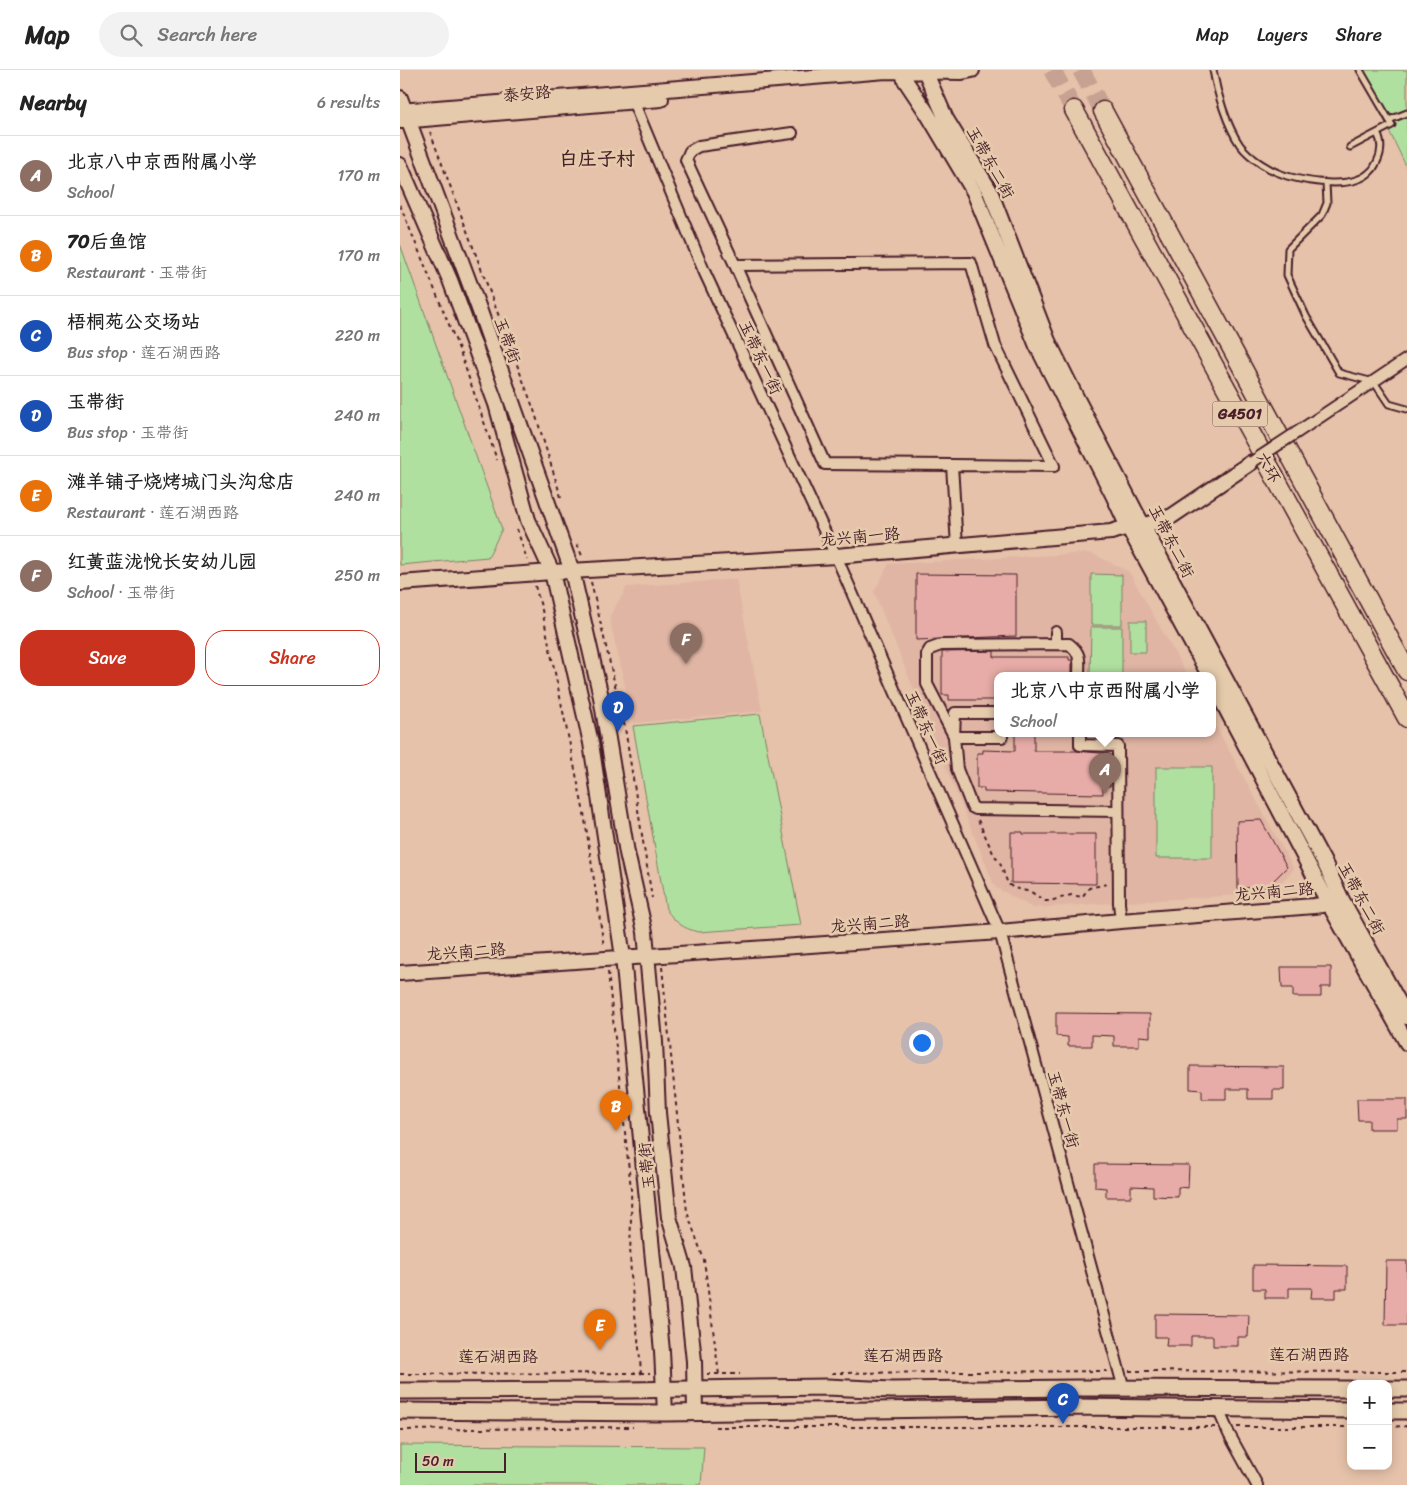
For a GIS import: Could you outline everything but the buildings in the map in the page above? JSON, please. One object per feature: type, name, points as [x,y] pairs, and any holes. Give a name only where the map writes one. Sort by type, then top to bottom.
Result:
[{"type":"highway","name":"六环","points":[[1074,110],[1407,718]]},
{"type":"highway","name":"六环","points":[[1103,111],[1407,671]]},
{"type":"main road","name":"莲石湖西路","points":[[400,1391],[641,1390],[664,1389],[695,1381],[892,1390],[1077,1388],[1347,1389]]},
{"type":"main road","points":[[1392,1389],[1407,1389]]},
{"type":"main road","points":[[400,1411],[664,1413],[1076,1407],[1347,1410]]},
{"type":"main road","points":[[1392,1411],[1407,1411]]},
{"type":"street","name":"泰安路","points":[[403,112],[633,101],[925,72],[962,72],[972,70]]},
{"type":"street","name":"玉带东二街","points":[[925,72],[946,119],[990,191],[1048,341],[1143,526],[1326,866],[1335,902],[1407,1017]]},
{"type":"street","name":"泰安路","points":[[403,112],[903,75]]},
{"type":"street","name":"玉带东二街","points":[[903,75],[974,192],[1038,346],[1114,495],[1128,527],[1207,672]]},
{"type":"street","name":"玉带东一街","points":[[633,101],[704,271],[836,556],[1000,932],[1124,1389]]},
{"type":"street","name":"玉带街","points":[[403,112],[478,306],[572,571],[601,697],[625,844],[645,932],[655,1042],[658,1113],[670,1217],[684,1267],[695,1381],[695,1412]]},
{"type":"street","points":[[735,265],[971,263],[996,345],[1054,466],[825,464],[686,160],[690,151],[700,146],[792,133]]},
{"type":"street","name":"玉带街","points":[[400,165],[457,298],[496,404],[528,520],[552,572],[591,743],[622,957],[663,1373],[664,1413]]},
{"type":"street","name":"龙兴南一路","points":[[400,583],[552,572],[836,556],[1111,532],[1128,527],[1143,526],[1172,516],[1407,359]]},
{"type":"street","points":[[952,465],[957,546]]},
{"type":"street","points":[[1056,632],[1056,644]]},
{"type":"street","points":[[954,737],[927,684],[927,654],[930,650],[941,645],[1069,644],[1076,650],[1079,657],[1080,672]]},
{"type":"street","name":"玉带东二街","points":[[1216,689],[1335,902],[1407,1043]]},
{"type":"street","points":[[994,713],[955,713],[954,737],[957,769],[972,807],[976,809],[1118,811]]},
{"type":"street","points":[[954,737],[994,737]]},
{"type":"street","points":[[1080,737],[1080,745],[1118,746],[1121,921]]},
{"type":"street","name":"龙兴南二路","points":[[400,973],[1000,932],[1335,902]]},
{"type":"street","points":[[1218,1410],[1257,1485]]},
{"type":"lane","points":[[1213,70],[1217,91],[1240,144],[1257,162],[1286,176],[1326,183],[1346,182],[1362,178],[1372,171],[1380,156],[1381,140],[1377,133]]},
{"type":"lane","points":[[1350,147],[1392,125],[1360,70]]},
{"type":"lane","points":[[1389,120],[1407,113]]},
{"type":"lane","points":[[1326,183],[1327,203],[1322,216],[1288,249],[1287,275],[1306,316],[1339,373],[1374,382],[1389,404],[1407,409]]},
{"type":"path","points":[[400,205],[459,349],[498,463]]},
{"type":"path","name":"玉带街","points":[[515,525],[542,610],[584,813],[594,872],[606,958],[631,1189],[631,1269],[640,1350],[641,1390]]},
{"type":"path","points":[[972,807],[993,853],[1000,863],[1005,879],[1014,888],[1031,892],[1045,901],[1050,901],[1071,895],[1082,897],[1089,888],[1102,884],[1119,884]]},
{"type":"path","name":"莲石湖西路","points":[[825,1372],[1407,1372]]},
{"type":"path","name":"莲石湖西路","points":[[400,1374],[663,1373]]},
{"type":"path","points":[[695,1381],[740,1374]]},
{"type":"path","points":[[1392,1427],[1407,1426]]},
{"type":"path","points":[[711,1427],[1347,1427]]},
{"type":"path","points":[[400,1430],[634,1428]]},
{"type":"shaded area","points":[[1091,553],[1129,572],[1185,672],[994,672],[994,737],[1216,737],[1216,726],[1294,869],[1271,893],[1033,908],[995,887],[874,592],[889,564]]},
{"type":"shaded area","points":[[736,579],[762,711],[634,723],[609,617],[627,587]]},
{"type":"green space","points":[[1360,70],[1407,70],[1407,168]]},
{"type":"green space","points":[[400,244],[502,529],[488,557],[400,565]]},
{"type":"green space","points":[[1091,574],[1122,575],[1122,625],[1091,625]]},
{"type":"green space","points":[[1130,621],[1146,621],[1146,652],[1130,652]]},
{"type":"green space","points":[[1091,627],[1122,627],[1122,672],[1090,672]]},
{"type":"green space","points":[[760,714],[801,925],[698,932],[688,929],[679,924],[666,909],[633,726]]},
{"type":"green space","points":[[1156,767],[1212,767],[1212,858],[1156,858]]},
{"type":"green space","points":[[400,1445],[704,1447],[701,1485],[400,1485]]},
{"type":"tunnel","points":[[1052,70],[1074,110]]},
{"type":"tunnel","points":[[1081,70],[1103,111]]},
{"type":"place","name":"红黄蓝泷悦长安幼儿园","points":[[686,664]]},
{"type":"place","name":"玉带街","points":[[618,732]]},
{"type":"place","name":"北京八中京西附属小学","points":[[1105,794]]},
{"type":"place","name":"70后鱼馆","points":[[616,1131]]},
{"type":"place","name":"滩羊铺子烧烤城门头沟总店","points":[[600,1350]]},
{"type":"place","name":"梧桐苑公交场站","points":[[1063,1424]]},
{"type":"district","name":"白庄子村","points":[[597,158]]}]
